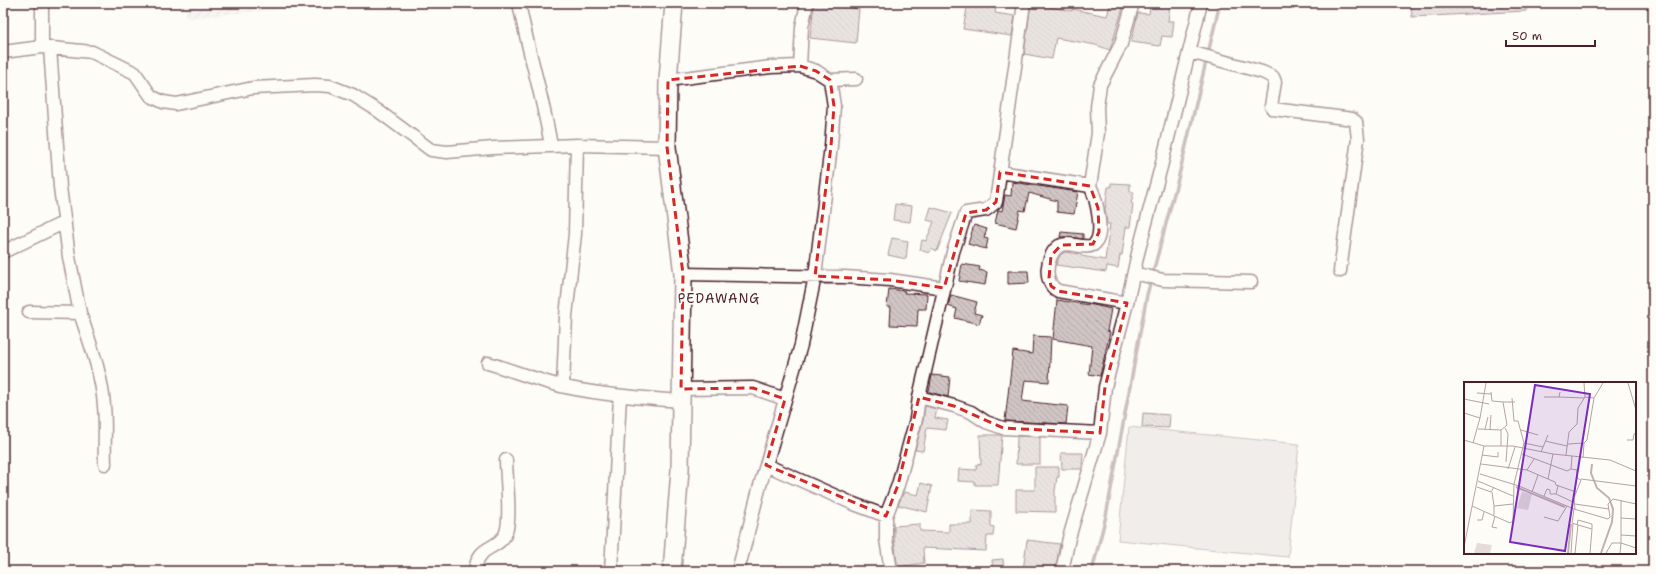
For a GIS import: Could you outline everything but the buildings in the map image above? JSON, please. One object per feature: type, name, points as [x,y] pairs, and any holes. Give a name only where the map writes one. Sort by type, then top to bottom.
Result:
[{"type":"street","points":[[42,3],[64,222],[80,313],[102,386],[104,406],[105,464]]},
{"type":"street","points":[[519,3],[530,57],[546,116],[551,146]]},
{"type":"street","points":[[672,571],[680,470],[683,274],[667,147],[668,80],[674,3]]},
{"type":"street","points":[[800,66],[802,27],[807,3]]},
{"type":"street","points":[[891,571],[886,539],[886,516],[900,477],[916,419],[919,397],[953,252],[966,213],[986,210],[996,202],[1024,3]]},
{"type":"street","points":[[1127,303],[1058,291],[1051,286],[1048,266],[1051,256],[1061,245],[1090,245],[1095,242],[1099,232],[1098,208],[1090,186],[1098,133],[1097,107],[1100,85],[1120,44],[1133,3]]},
{"type":"street","points":[[1062,571],[1069,538],[1100,432],[1105,388],[1127,303],[1138,274],[1138,253],[1194,54],[1202,3]]},
{"type":"street","points":[[3,52],[46,47],[92,52],[135,73],[150,96],[163,102],[176,104],[253,88],[315,85],[330,86],[354,95],[431,150],[446,152],[577,145],[667,147]]},
{"type":"street","points":[[1194,54],[1262,72],[1273,77],[1275,82],[1271,106],[1273,109],[1352,119],[1356,122],[1358,139],[1340,271]]},
{"type":"street","points":[[668,80],[771,67],[800,66],[816,71],[830,80],[856,79]]},
{"type":"street","points":[[738,571],[766,465],[801,345],[815,276],[831,146],[834,106],[830,80]]},
{"type":"street","points":[[563,386],[566,316],[575,234],[577,145]]},
{"type":"street","points":[[1000,172],[1090,186]]},
{"type":"street","points":[[3,252],[64,222]]},
{"type":"street","points":[[683,274],[815,276],[890,280],[944,288]]},
{"type":"street","points":[[1138,274],[1158,280],[1251,282]]},
{"type":"street","points":[[29,312],[80,313]]},
{"type":"street","points":[[488,363],[563,386],[620,396],[681,395],[753,388],[786,399]]},
{"type":"street","points":[[611,571],[620,396]]},
{"type":"street","points":[[919,397],[971,412],[986,422],[1003,428],[1100,432]]},
{"type":"street","points":[[474,571],[479,556],[501,540],[508,526],[506,460]]},
{"type":"street","points":[[766,465],[854,504],[886,516]]},
{"type":"highlighted area","points":[[800,66],[816,71],[830,80],[834,106],[831,146],[815,276],[890,280],[944,288],[966,213],[986,210],[996,202],[1000,172],[1090,186],[1098,208],[1099,232],[1093,244],[1061,245],[1051,256],[1049,278],[1051,286],[1058,291],[1127,303],[1105,387],[1100,433],[1003,428],[954,406],[919,397],[898,485],[886,516],[766,465],[785,399],[753,388],[681,389],[683,274],[667,147],[668,80]]},
{"type":"shaded area","points":[[185,3],[344,3],[186,18]]},
{"type":"shaded area","points":[[1129,427],[1299,444],[1288,557],[1118,540]]},
{"type":"waterway","points":[[1092,571],[1106,516],[1147,295],[1179,175],[1220,3]]},
{"type":"district","name":"PEDAWANG","points":[[719,298]]}]
